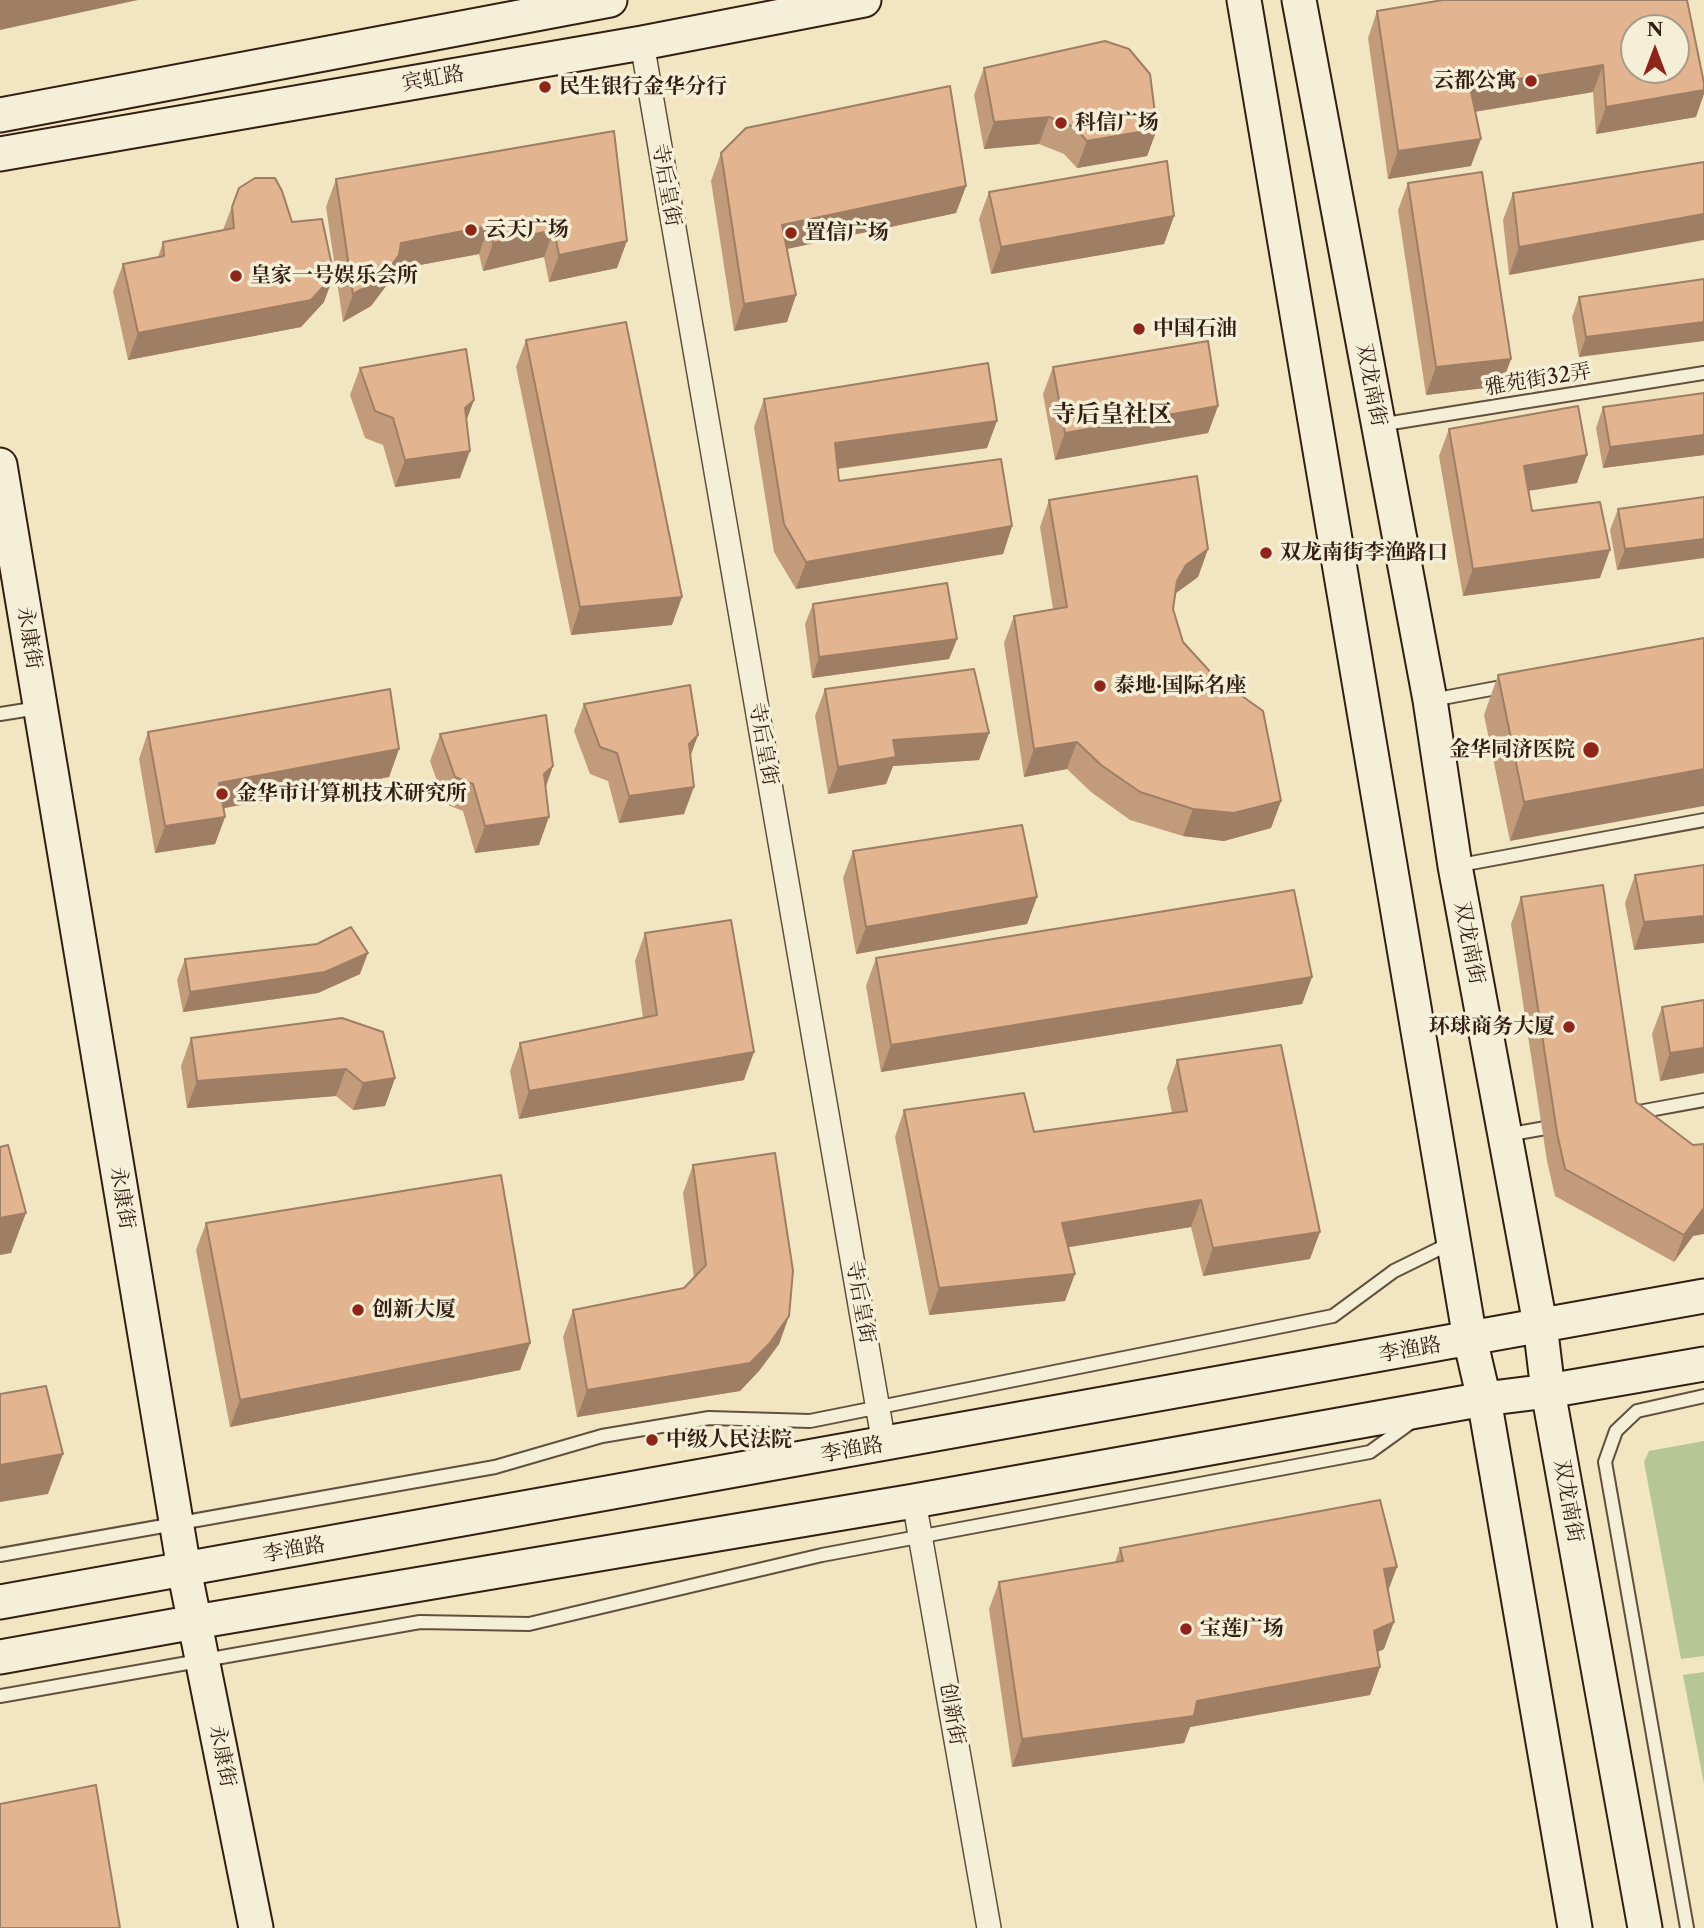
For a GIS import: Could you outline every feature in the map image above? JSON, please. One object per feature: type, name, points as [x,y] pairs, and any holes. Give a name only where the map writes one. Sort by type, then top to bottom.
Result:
[{"type":"main road","points":[[0,115],[610,0]]},
{"type":"main road","name":"宾虹路","points":[[0,154],[642,43],[864,0]]},
{"type":"main road","points":[[1244,0],[1453,1242],[1470,1339],[1484,1399],[1575,1928]]},
{"type":"main road","name":"双龙南街","points":[[1299,0],[1430,701],[1455,866],[1540,1324],[1548,1391],[1645,1928]]},
{"type":"main road","name":"永康街","points":[[0,465],[184,1569],[256,1928]]},
{"type":"main road","name":"李渔路","points":[[0,1602],[1704,1296]]},
{"type":"main road","points":[[0,1657],[914,1501],[1484,1399],[1548,1391],[1704,1364]]},
{"type":"street","name":"寺后皇街","points":[[642,43],[884,1444]]},
{"type":"street","name":"创新街","points":[[914,1501],[989,1928]]},
{"type":"lane","name":"雅苑街32弄","points":[[1378,425],[1704,373]]},
{"type":"lane","points":[[1430,701],[1518,684]]},
{"type":"lane","points":[[0,714],[40,707]]},
{"type":"lane","points":[[1455,866],[1704,820]]},
{"type":"lane","points":[[1625,1114],[1704,1100]]},
{"type":"lane","points":[[1505,1135],[1572,1124]]},
{"type":"lane","points":[[0,1555],[495,1467],[602,1436],[709,1418],[810,1421],[1333,1317],[1394,1271],[1453,1242]]},
{"type":"lane","points":[[1687,1928],[1605,1462],[1616,1431],[1637,1411],[1704,1396]]},
{"type":"lane","points":[[0,1696],[420,1622],[529,1625],[822,1555],[1370,1452],[1430,1409]]},
{"type":"green space","points":[[1704,1441],[1704,1656],[1681,1659],[1644,1462],[1649,1451]]},
{"type":"green space","points":[[1704,1672],[1704,1784],[1683,1675]]},
{"type":"building","name":"云都公寓","points":[[1443,0],[1687,0],[1690,14],[1620,14],[1620,84],[1690,84],[1690,15],[1704,90],[1606,107],[1603,65],[1470,87],[1481,139],[1398,151],[1377,11]]},
{"type":"building","points":[[1105,41],[1129,49],[1150,74],[1157,129],[1087,141],[1074,127],[1049,117],[994,122],[984,68]]},
{"type":"building","name":"置信广场","points":[[950,86],[966,186],[782,225],[796,295],[744,304],[721,153],[746,128]]},
{"type":"building","name":"云天广场","points":[[614,131],[627,241],[559,255],[554,230],[493,243],[489,226],[401,243],[399,255],[381,279],[353,294],[336,179]]},
{"type":"building","points":[[1167,161],[1174,216],[1001,247],[989,192]]},
{"type":"building","points":[[1704,162],[1704,214],[1519,247],[1513,193]]},
{"type":"building","points":[[1482,172],[1511,359],[1436,367],[1408,183]]},
{"type":"building","name":"皇家一号娱乐会所","points":[[255,178],[275,178],[292,222],[322,219],[334,275],[311,300],[138,333],[123,264],[164,256],[163,242],[234,228],[232,207],[239,188]]},
{"type":"building","points":[[1704,279],[1704,322],[1586,337],[1579,297]]},
{"type":"building","points":[[626,322],[682,597],[580,607],[526,340]]},
{"type":"building","points":[[1208,341],[1218,406],[1065,433],[1053,367]]},
{"type":"building","points":[[466,349],[474,400],[465,408],[470,451],[405,460],[393,418],[375,411],[360,368]]},
{"type":"building","points":[[988,363],[997,421],[835,443],[839,481],[1001,459],[1012,526],[806,562],[784,524],[764,399]]},
{"type":"building","points":[[1704,393],[1704,435],[1610,447],[1603,407]]},
{"type":"building","points":[[1578,406],[1587,455],[1524,466],[1532,511],[1600,502],[1610,550],[1473,569],[1449,429]]},
{"type":"building","name":"泰地·国际名座","points":[[1197,476],[1208,549],[1186,565],[1177,581],[1173,609],[1183,642],[1214,676],[1263,711],[1281,801],[1234,813],[1193,809],[1140,792],[1101,765],[1077,742],[1034,749],[1014,616],[1067,607],[1049,500]]},
{"type":"building","points":[[1704,497],[1704,539],[1625,549],[1618,509]]},
{"type":"building","points":[[947,583],[957,639],[819,657],[813,604]]},
{"type":"building","points":[[1704,638],[1704,769],[1524,802],[1498,675]]},
{"type":"building","points":[[974,669],[989,733],[893,740],[896,757],[838,767],[825,689]]},
{"type":"building","points":[[690,685],[698,735],[689,744],[694,787],[629,796],[617,753],[600,747],[584,704]]},
{"type":"building","name":"金华市计算机技术研究所","points":[[390,689],[399,749],[219,783],[225,817],[165,826],[148,732]]},
{"type":"building","points":[[546,715],[553,766],[544,774],[549,817],[485,826],[473,784],[455,777],[440,734]]},
{"type":"building","points":[[1022,825],[1037,897],[866,927],[853,851]]},
{"type":"building","points":[[1704,865],[1704,916],[1644,922],[1635,875]]},
{"type":"building","name":"环球商务大厦","points":[[1603,885],[1636,1102],[1693,1145],[1704,1144],[1704,1209],[1684,1235],[1565,1169],[1557,1133],[1521,897]]},
{"type":"building","points":[[1294,890],[1312,977],[891,1045],[876,958]]},
{"type":"building","points":[[731,920],[754,1052],[529,1091],[520,1043],[657,1015],[645,933]]},
{"type":"building","points":[[351,927],[368,953],[325,972],[190,992],[185,959],[317,944]]},
{"type":"building","points":[[1704,1000],[1704,1048],[1670,1053],[1662,1007]]},
{"type":"building","points":[[342,1018],[383,1032],[395,1078],[363,1083],[346,1069],[197,1081],[191,1038]]},
{"type":"building","points":[[1281,1045],[1320,1232],[1213,1248],[1201,1200],[1062,1223],[1075,1274],[939,1288],[904,1110],[1024,1093],[1034,1132],[1187,1111],[1177,1060]]},
{"type":"building","points":[[8,1145],[26,1213],[0,1218],[0,1147]]},
{"type":"building","points":[[775,1153],[793,1271],[789,1316],[769,1344],[750,1363],[587,1390],[573,1310],[684,1288],[706,1265],[693,1165]]},
{"type":"building","name":"创新大厦","points":[[501,1175],[530,1343],[240,1400],[206,1223]]},
{"type":"building","points":[[46,1386],[63,1454],[0,1465],[0,1394]]},
{"type":"building","name":"宝莲广场","points":[[1380,1500],[1397,1567],[1384,1569],[1394,1622],[1374,1631],[1380,1667],[1197,1701],[1194,1716],[1022,1739],[999,1582],[1123,1561],[1120,1548]]},
{"type":"building","points":[[96,1785],[120,1928],[0,1928],[0,1804]]},
{"type":"place","name":"云都公寓","points":[[1531,81]]},
{"type":"place","name":"民生银行金华分行","points":[[545,87]]},
{"type":"place","name":"科信广场","points":[[1061,123]]},
{"type":"place","name":"云天广场","points":[[471,230]]},
{"type":"place","name":"置信广场","points":[[791,233]]},
{"type":"place","name":"皇家一号娱乐会所","points":[[236,276]]},
{"type":"place","name":"中国石油","points":[[1139,329]]},
{"type":"place","name":"双龙南街李渔路口","points":[[1266,553]]},
{"type":"place","name":"泰地·国际名座","points":[[1100,686]]},
{"type":"place","name":"金华同济医院","points":[[1591,750]]},
{"type":"place","name":"金华市计算机技术研究所","points":[[222,794]]},
{"type":"place","name":"环球商务大厦","points":[[1569,1027]]},
{"type":"place","name":"创新大厦","points":[[358,1310]]},
{"type":"place","name":"中级人民法院","points":[[652,1440]]},
{"type":"place","name":"宝莲广场","points":[[1186,1629]]},
{"type":"district","name":"寺后皇社区","points":[[1112,415]]}]
